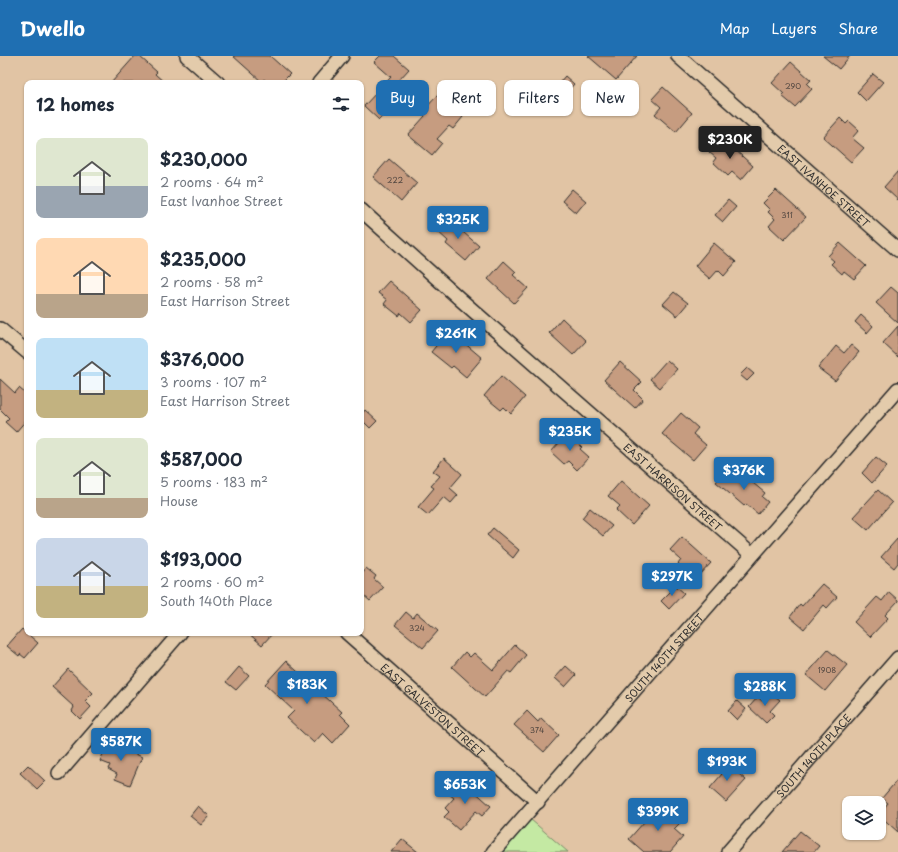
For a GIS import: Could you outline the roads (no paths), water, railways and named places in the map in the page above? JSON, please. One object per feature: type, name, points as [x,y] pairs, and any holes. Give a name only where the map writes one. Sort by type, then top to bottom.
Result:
[{"type":"street","points":[[187,56],[215,80]]},
{"type":"street","points":[[322,80],[342,56]]},
{"type":"street","name":"EAST IVANHOE STREET","points":[[678,56],[898,250]]},
{"type":"street","name":"EAST HARRISON STREET","points":[[364,213],[461,300],[752,555]]},
{"type":"street","points":[[0,329],[24,349]]},
{"type":"street","name":"SOUTH 140TH STREET","points":[[493,852],[898,389]]},
{"type":"street","points":[[59,773],[177,636]]},
{"type":"street","name":"EAST GALVESTON STREET","points":[[350,636],[397,679],[538,802]]},
{"type":"street","name":"SOUTH 140TH PLACE","points":[[728,852],[898,658]]}]
